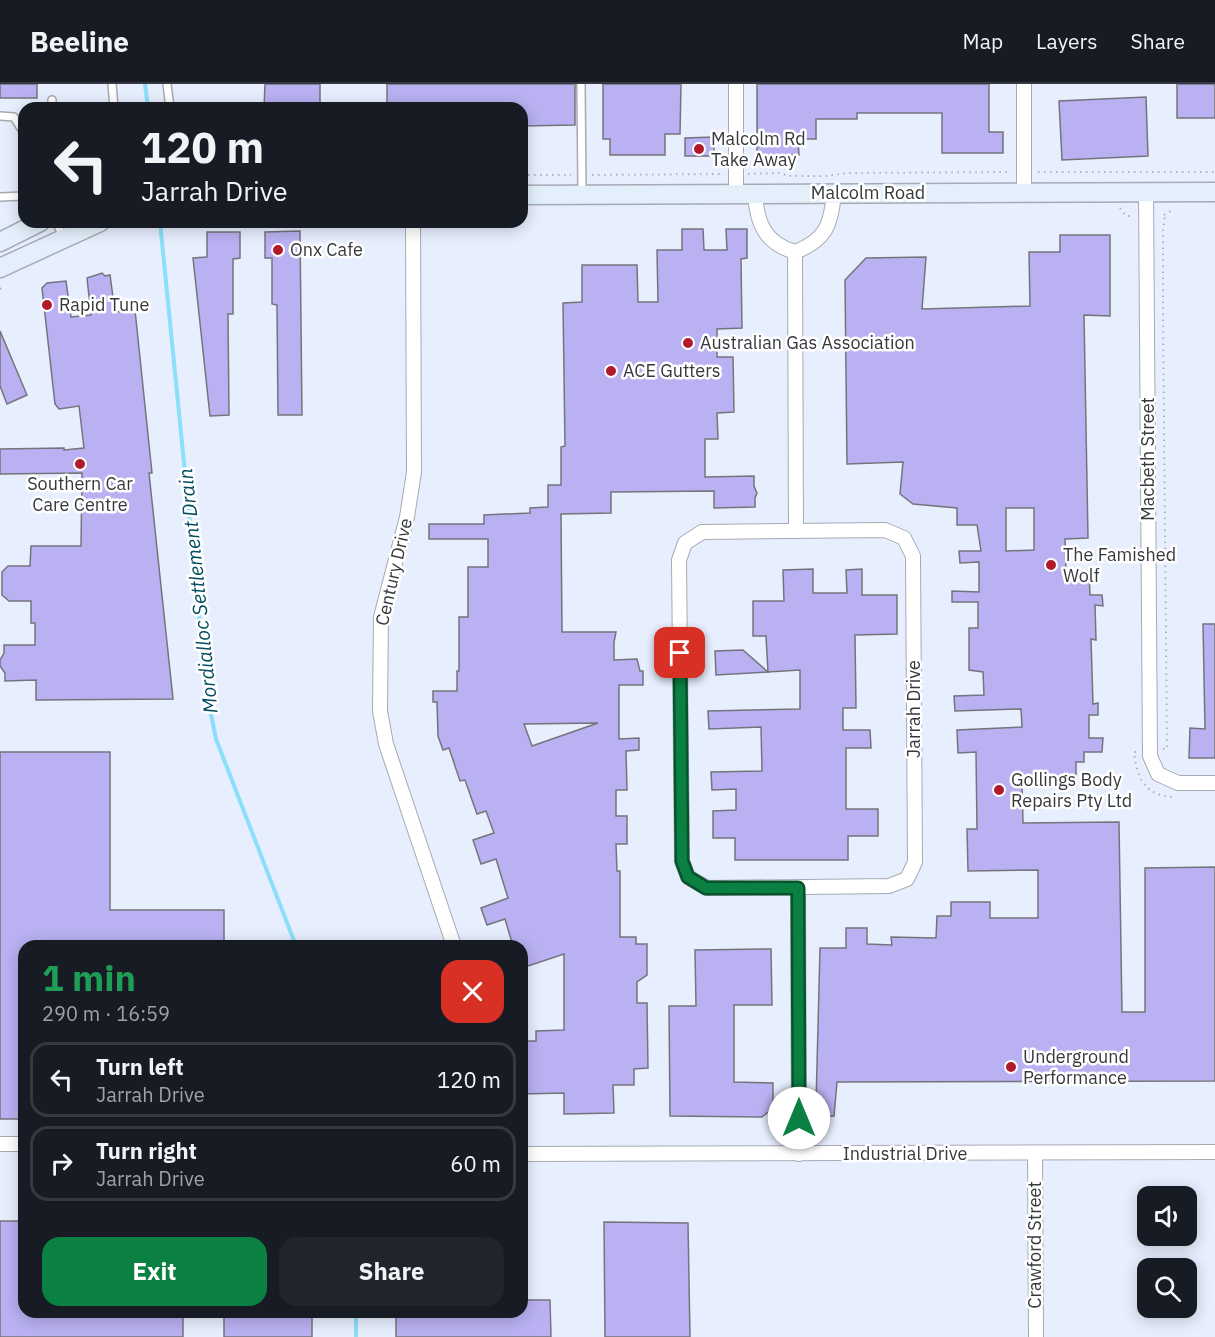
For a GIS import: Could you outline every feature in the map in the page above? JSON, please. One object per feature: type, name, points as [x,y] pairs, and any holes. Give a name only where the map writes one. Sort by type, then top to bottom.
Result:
[{"type":"street","points":[[736,84],[736,194]]},
{"type":"street","points":[[1024,84],[1024,192]]},
{"type":"street","name":"Macbeth Street","points":[[1146,192],[1149,756],[1158,774],[1178,783],[1215,783]]},
{"type":"street","name":"Malcolm Road","points":[[528,195],[1215,192]]},
{"type":"street","points":[[755,194],[759,219],[764,231],[782,248],[795,252],[818,241],[830,218],[834,193]]},
{"type":"street","points":[[0,243],[29,228]]},
{"type":"street","name":"Century Drive","points":[[413,228],[414,472],[407,517],[381,617],[380,711],[386,744],[452,940]]},
{"type":"street","points":[[0,268],[60,230]]},
{"type":"street","points":[[795,252],[796,531]]},
{"type":"street","name":"Jarrah Drive","points":[[885,530],[904,538],[913,556],[915,862],[907,879],[889,886],[706,888],[688,877],[682,861],[679,560],[685,543],[702,532],[796,531],[885,530]]},
{"type":"street","points":[[798,888],[799,1154]]},
{"type":"street","points":[[0,1144],[18,1144]]},
{"type":"street","name":"Industrial Drive","points":[[528,1154],[1215,1152]]},
{"type":"street","name":"Crawford Street","points":[[1035,1154],[1036,1337]]},
{"type":"lane","points":[[112,84],[113,102]]},
{"type":"lane","points":[[168,84],[170,102]]},
{"type":"lane","points":[[581,84],[582,195]]},
{"type":"lane","points":[[0,116],[14,117],[18,123]]},
{"type":"lane","points":[[0,197],[18,196]]},
{"type":"path","points":[[528,175],[779,173],[789,176],[825,176],[848,172],[1215,172]]},
{"type":"path","points":[[1165,215],[1163,314],[1167,749],[1134,752],[1139,776],[1149,790],[1157,795],[1178,797]]},
{"type":"path","points":[[0,289],[5,286]]},
{"type":"shaded area","points":[[0,84],[1215,84],[1215,1337],[0,1337]]},
{"type":"building","points":[[0,84],[37,84],[37,98],[0,98]]},
{"type":"building","points":[[265,84],[320,84],[320,102],[264,102]]},
{"type":"building","points":[[387,84],[575,84],[575,125],[528,126],[528,102],[387,102]]},
{"type":"building","points":[[603,84],[681,84],[680,134],[665,134],[665,155],[610,155],[610,139],[603,139]]},
{"type":"building","points":[[757,84],[989,84],[989,132],[1003,132],[1003,153],[942,153],[942,113],[857,113],[857,119],[816,119],[816,139],[798,139],[799,155],[757,155]]},
{"type":"building","points":[[1177,84],[1215,84],[1215,118],[1177,118]]},
{"type":"building","points":[[1146,97],[1148,156],[1062,160],[1059,101]]},
{"type":"building","points":[[714,137],[714,156],[685,156],[685,138]]},
{"type":"building","points":[[682,229],[703,229],[704,250],[727,250],[726,229],[747,229],[747,258],[741,259],[742,328],[717,329],[717,357],[733,357],[734,412],[717,413],[718,439],[705,439],[705,477],[754,476],[757,493],[755,507],[714,508],[714,491],[611,492],[611,513],[561,514],[562,632],[616,632],[614,660],[637,659],[640,671],[643,671],[643,685],[619,685],[619,739],[639,738],[639,750],[626,751],[627,790],[616,790],[616,816],[627,816],[627,844],[616,844],[617,871],[620,871],[620,937],[636,937],[636,944],[647,944],[647,975],[637,982],[637,1003],[647,1003],[648,1068],[634,1069],[634,1085],[613,1085],[614,1113],[564,1114],[564,1093],[528,1094],[528,1041],[536,1041],[536,1031],[564,1030],[564,954],[528,966],[528,940],[511,940],[505,919],[487,925],[481,908],[508,898],[496,859],[481,864],[473,840],[494,833],[486,811],[477,814],[465,780],[460,781],[449,748],[443,750],[438,736],[437,702],[433,702],[433,691],[457,691],[459,617],[468,617],[468,567],[488,567],[488,539],[429,539],[429,524],[484,524],[484,515],[530,513],[530,508],[548,507],[548,485],[561,485],[561,447],[565,446],[563,303],[582,302],[582,265],[637,265],[638,302],[658,302],[657,250],[682,250]],"holes":[[[598,723],[532,746],[524,724]]]},
{"type":"building","points":[[300,231],[302,415],[278,415],[277,305],[272,304],[272,258],[265,258],[265,232]]},
{"type":"building","points":[[207,232],[240,232],[240,258],[233,259],[233,314],[228,314],[229,415],[210,416],[193,258],[207,257]]},
{"type":"building","points":[[1060,235],[1110,235],[1110,316],[1084,315],[1088,538],[1065,539],[1066,571],[1089,571],[1090,595],[1102,595],[1103,606],[1095,605],[1096,640],[1091,639],[1093,704],[1098,703],[1098,715],[1089,715],[1089,738],[1103,738],[1102,752],[1084,752],[1084,762],[1076,762],[1076,786],[1022,786],[1023,823],[1119,822],[1122,1012],[1145,1012],[1145,868],[1215,867],[1215,1081],[837,1082],[834,1116],[825,1117],[820,1113],[816,1104],[820,948],[846,948],[846,928],[867,928],[867,944],[892,945],[891,937],[936,938],[937,916],[951,916],[951,902],[990,902],[990,918],[1038,918],[1038,870],[968,871],[967,829],[977,829],[976,752],[958,753],[957,730],[1022,727],[1021,709],[955,711],[954,696],[984,695],[983,672],[969,670],[969,628],[978,628],[978,602],[952,602],[952,591],[979,592],[979,562],[960,563],[959,551],[981,551],[977,525],[957,525],[957,508],[913,504],[900,494],[903,462],[847,464],[845,280],[866,258],[926,257],[922,309],[1030,306],[1029,252],[1060,252]],"holes":[[[1006,508],[1034,508],[1034,550],[1006,551]]]},
{"type":"building","points":[[102,273],[105,276],[110,275],[115,312],[135,310],[152,473],[149,473],[173,699],[36,700],[36,680],[5,681],[5,673],[0,666],[4,645],[35,645],[35,623],[31,623],[31,601],[9,601],[2,595],[2,572],[8,566],[30,566],[31,546],[81,546],[82,473],[0,474],[0,449],[84,448],[79,406],[59,409],[55,404],[42,288],[47,283],[66,281],[71,317],[91,315],[87,278]]},
{"type":"building","points":[[0,331],[27,395],[7,404],[0,386]]},
{"type":"building","points":[[813,569],[813,593],[847,593],[846,570],[862,569],[862,595],[897,595],[897,634],[855,635],[856,708],[843,708],[843,730],[870,730],[871,748],[846,748],[846,809],[878,809],[878,836],[848,836],[848,860],[735,860],[735,838],[713,838],[713,811],[736,810],[736,789],[712,790],[711,772],[762,771],[761,727],[709,729],[708,711],[800,709],[800,670],[768,672],[766,636],[753,636],[753,601],[784,601],[783,570]]},
{"type":"building","points":[[1203,624],[1215,624],[1215,758],[1189,758],[1190,728],[1205,729]]},
{"type":"building","points":[[743,650],[768,672],[716,675],[715,651]]},
{"type":"building","points":[[0,752],[110,752],[110,910],[224,910],[224,940],[18,940],[18,1119],[0,1119]]},
{"type":"building","points":[[771,949],[772,1005],[734,1005],[734,1082],[773,1083],[773,1108],[762,1117],[670,1116],[669,1006],[696,1006],[695,950]]},
{"type":"building","points":[[0,1221],[18,1221],[18,1318],[183,1318],[183,1337],[0,1337]]},
{"type":"building","points":[[604,1222],[688,1223],[690,1337],[605,1337]]},
{"type":"building","points":[[528,1300],[550,1300],[551,1337],[396,1337],[396,1318],[528,1318]]},
{"type":"building","points":[[224,1318],[312,1318],[312,1337],[224,1337]]},
{"type":"waterway","name":"Mordialloc Settlement Drain","points":[[145,84],[147,102]]},
{"type":"waterway","name":"Mordialloc Settlement Drain","points":[[161,228],[207,694],[216,739],[294,940]]},
{"type":"waterway","name":"Mordialloc Settlement Drain","points":[[356,1318],[356,1337]]},
{"type":"place","name":"Malcolm Rd Take Away","points":[[699,149]]},
{"type":"place","name":"Onx Cafe","points":[[278,250]]},
{"type":"place","name":"Rapid Tune","points":[[47,305]]},
{"type":"place","name":"Australian Gas Association","points":[[688,343]]},
{"type":"place","name":"ACE Gutters","points":[[611,371]]},
{"type":"place","name":"Southern Car Care Centre","points":[[80,464]]},
{"type":"place","name":"The Famished Wolf","points":[[1051,565]]},
{"type":"place","name":"Gollings Body Repairs Pty Ltd","points":[[999,790]]},
{"type":"place","name":"Underground Performance","points":[[1011,1067]]},
{"type":"route","points":[[680,653],[682,861],[688,877],[706,888],[798,888],[799,1118]]}]
